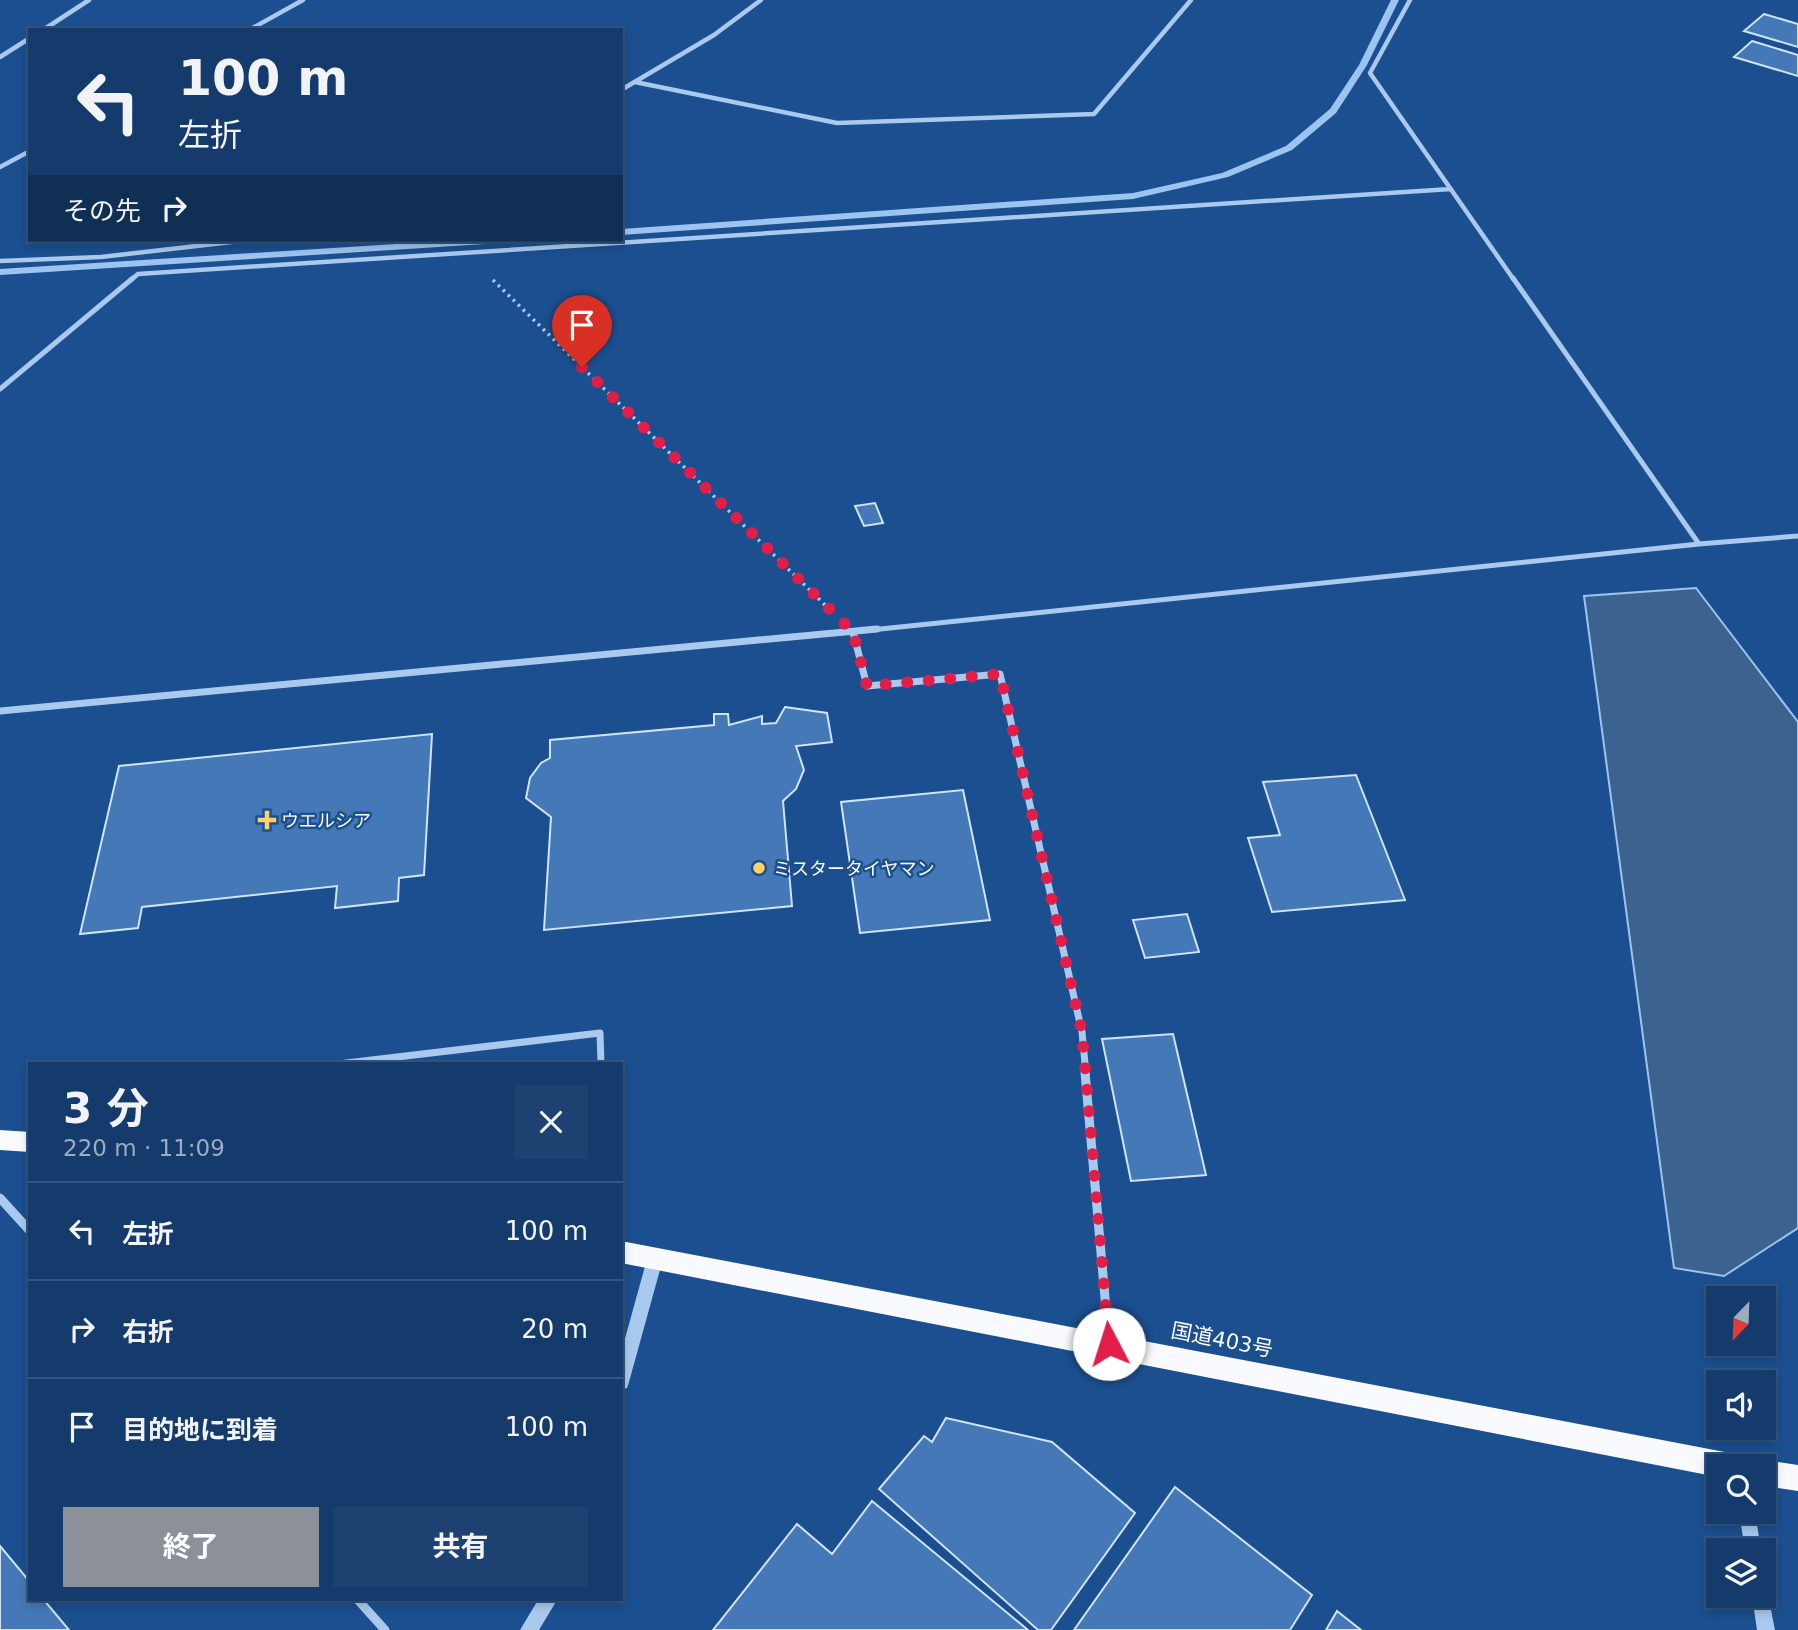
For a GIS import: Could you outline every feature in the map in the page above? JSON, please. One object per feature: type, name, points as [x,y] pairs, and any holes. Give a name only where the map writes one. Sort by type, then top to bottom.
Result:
[{"type":"highway","points":[[0,1140],[28,1141]]},
{"type":"highway","name":"国道403号","points":[[623,1252],[1109,1344],[1706,1461]]},
{"type":"highway","points":[[1776,1474],[1798,1478]]},
{"type":"street","points":[[46,28],[89,0]]},
{"type":"street","points":[[253,28],[303,0]]},
{"type":"street","points":[[623,89],[713,35],[761,0]]},
{"type":"street","points":[[635,82],[837,122],[1094,114],[1191,0]]},
{"type":"street","points":[[1410,0],[1370,73],[1699,544]]},
{"type":"street","points":[[0,57],[28,39]]},
{"type":"street","points":[[0,167],[28,152]]},
{"type":"street","points":[[0,389],[138,274],[1451,189]]},
{"type":"street","points":[[0,261],[101,257],[232,242]]},
{"type":"street","points":[[0,711],[853,632],[1798,536]]},
{"type":"street","points":[[853,632],[867,686],[1000,674],[1082,1032],[1109,1344]]},
{"type":"street","points":[[355,1062],[600,1033],[601,1062]]},
{"type":"street","points":[[0,1198],[28,1229]]},
{"type":"street","points":[[623,1375],[655,1259]]},
{"type":"street","points":[[359,1601],[386,1630]]},
{"type":"street","points":[[529,1630],[547,1601]]},
{"type":"street","points":[[1762,1608],[1766,1630]]},
{"type":"path","points":[[465,253],[853,632]]},
{"type":"water","points":[[1696,588],[1798,722],[1798,1228],[1724,1276],[1674,1268],[1584,596]]},
{"type":"building","points":[[1764,14],[1798,24],[1798,47],[1744,31]]},
{"type":"building","points":[[1752,41],[1798,55],[1798,76],[1734,57]]},
{"type":"building","points":[[875,503],[883,523],[864,526],[855,506]]},
{"type":"building","points":[[785,707],[827,713],[832,742],[796,746],[804,770],[796,789],[783,801],[792,906],[544,930],[551,817],[526,798],[530,778],[541,763],[550,758],[550,740],[714,725],[714,714],[728,714],[729,725],[762,716],[762,724],[776,723]]},
{"type":"building","name":"ウエルシア","points":[[432,734],[424,875],[399,878],[398,901],[335,908],[337,886],[142,907],[138,928],[80,934],[119,766]]},
{"type":"building","points":[[1356,775],[1405,900],[1272,912],[1248,838],[1280,835],[1263,782]]},
{"type":"building","points":[[963,790],[990,920],[860,933],[841,802]]},
{"type":"building","points":[[1187,914],[1199,952],[1145,958],[1133,920]]},
{"type":"building","points":[[1173,1034],[1206,1175],[1131,1181],[1102,1039]]},
{"type":"building","points":[[946,1418],[1052,1442],[1135,1513],[1051,1630],[1038,1630],[879,1489],[924,1436],[932,1442]]},
{"type":"building","points":[[1175,1487],[1312,1595],[1290,1630],[1074,1630]]},
{"type":"building","points":[[872,1501],[1028,1630],[713,1630],[797,1524],[832,1554]]},
{"type":"building","points":[[0,1546],[28,1580],[28,1601],[45,1601],[69,1630],[0,1630]]},
{"type":"building","points":[[1337,1611],[1361,1630],[1326,1630]]},
{"type":"waterway","points":[[623,232],[1133,196],[1225,175],[1289,148],[1333,111],[1363,65],[1395,0]]},
{"type":"waterway","points":[[0,272],[470,242]]},
{"type":"place","name":"ウエルシア","points":[[267,820]]},
{"type":"place","name":"ミスタータイヤマン","points":[[759,868]]},
{"type":"route","points":[[582,367],[853,632],[867,686],[1000,674],[1082,1032],[1109,1344]]}]
